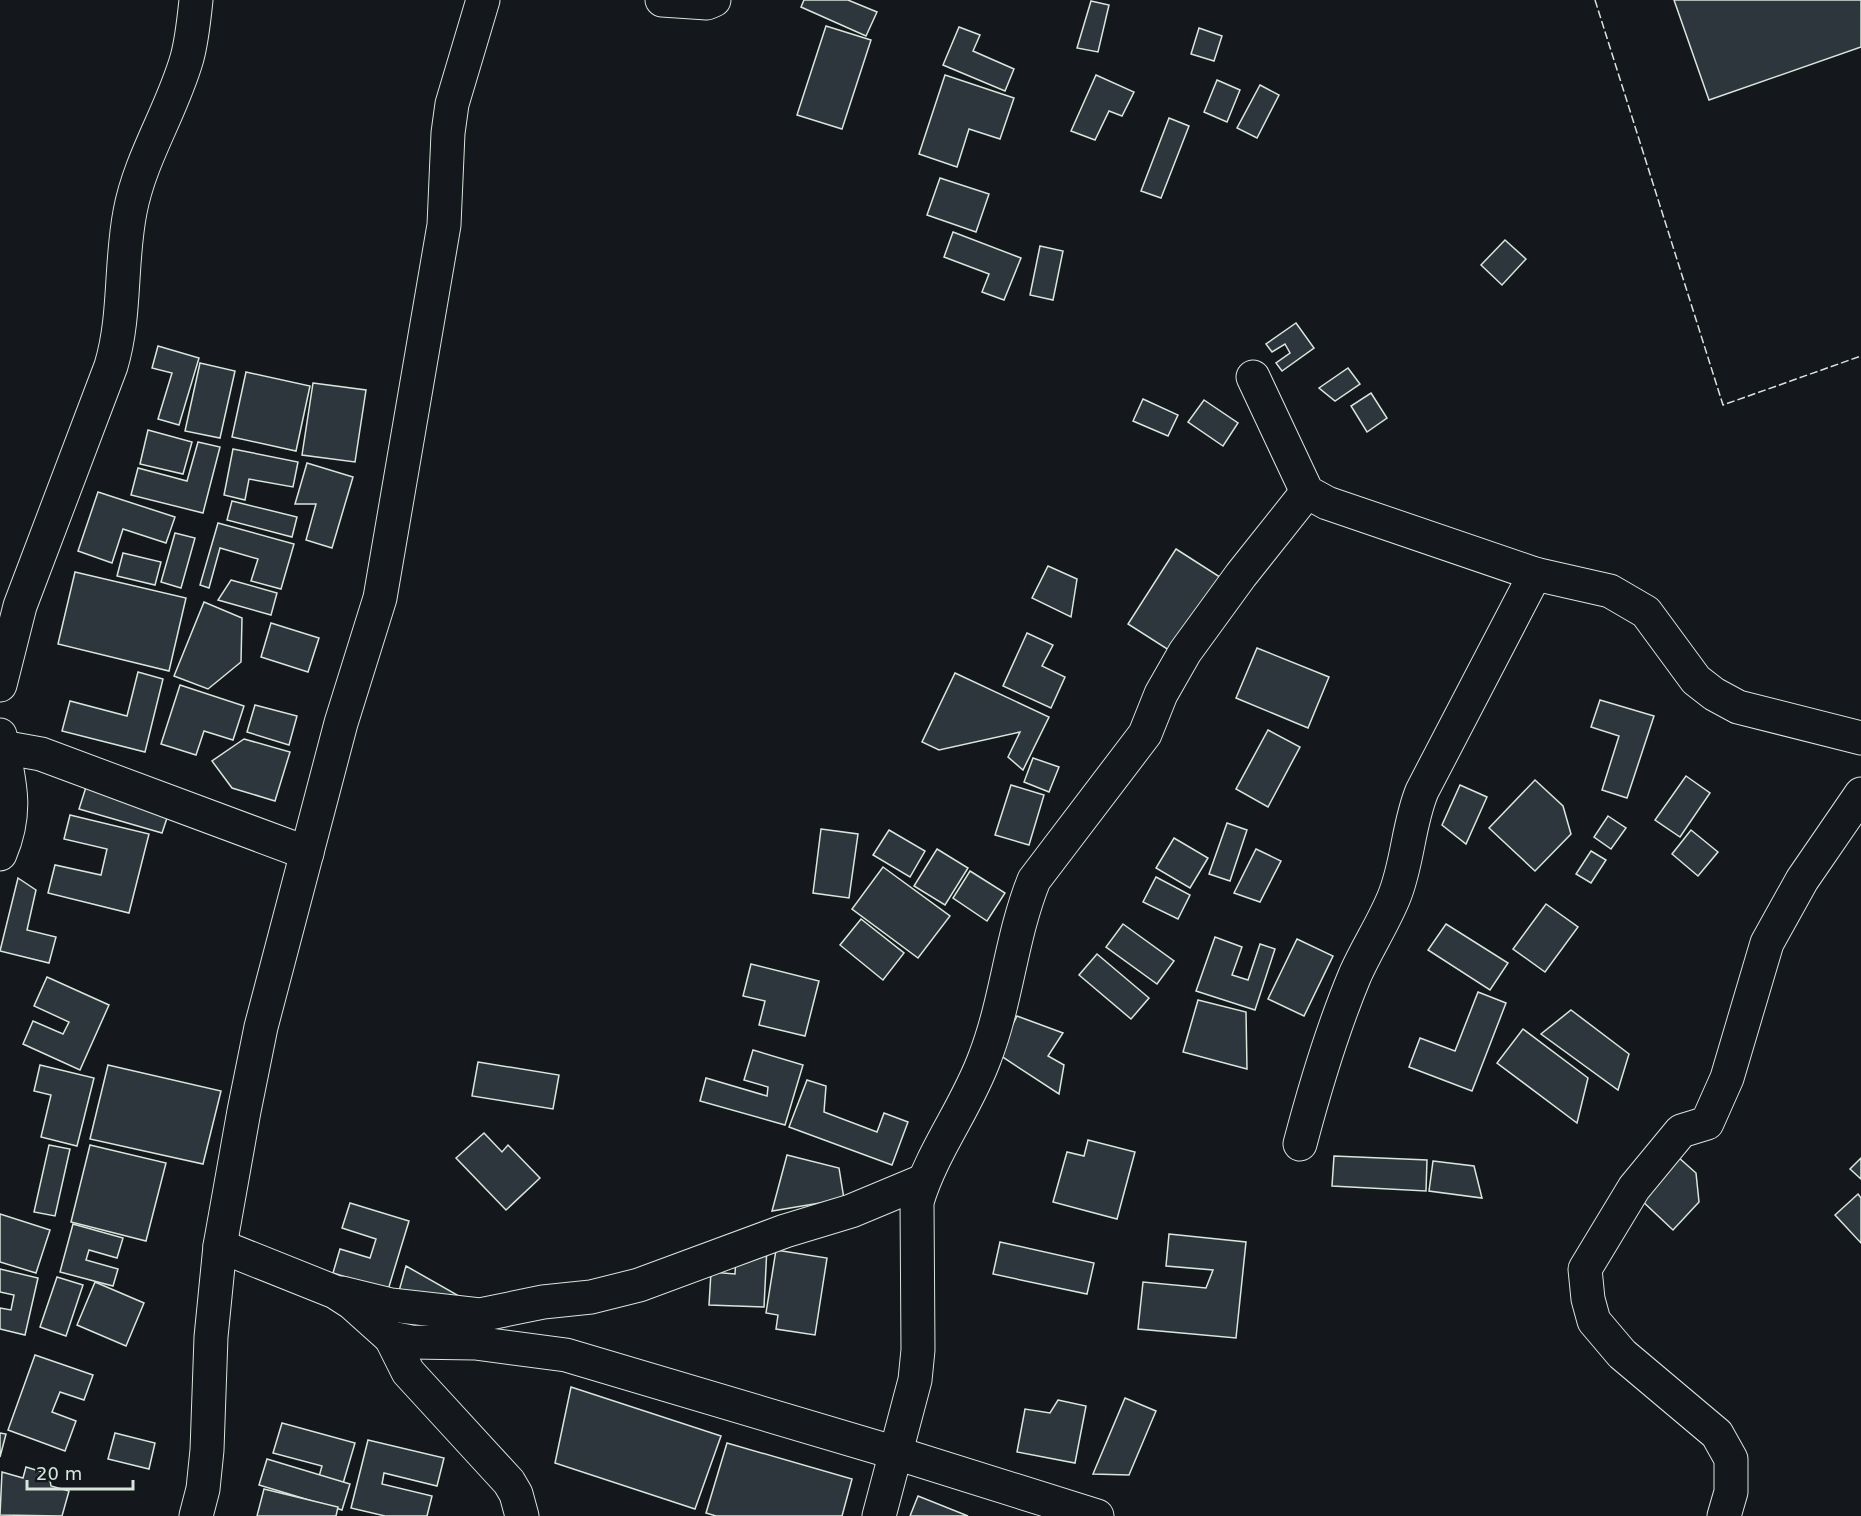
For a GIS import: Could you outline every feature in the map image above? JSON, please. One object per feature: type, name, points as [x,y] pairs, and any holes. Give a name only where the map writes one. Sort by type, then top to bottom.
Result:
[{"type":"street","points":[[0,685],[20,606],[117,347],[130,211],[151,145],[187,59],[196,0]]},
{"type":"street","points":[[196,1516],[203,1489],[207,1450],[211,1337],[220,1246],[261,1027],[341,723],[380,598],[444,225],[448,133],[452,104],[483,0]]},
{"type":"street","points":[[662,0],[707,3],[714,0]]},
{"type":"street","points":[[1253,377],[1307,492],[1344,511],[1535,574],[1610,591],[1646,612],[1696,680],[1714,694],[1738,707],[1861,738]]},
{"type":"street","points":[[879,1516],[915,1380],[918,1350],[917,1202],[923,1181],[980,1071],[1008,982],[1023,908],[1034,880],[1144,734],[1161,694],[1185,652],[1241,575],[1307,492]]},
{"type":"street","points":[[1300,1144],[1318,1077],[1351,986],[1394,897],[1406,857],[1412,815],[1422,791],[1535,574]]},
{"type":"street","points":[[0,854],[10,831],[13,802],[1,741],[307,853]]},
{"type":"street","points":[[1724,1516],[1731,1492],[1731,1459],[1717,1434],[1622,1354],[1594,1321],[1588,1299],[1585,1269],[1634,1188],[1681,1131],[1707,1123],[1727,1078],[1767,943],[1802,880],[1861,794]]},
{"type":"street","points":[[220,1246],[335,1292],[391,1305],[480,1315],[543,1302],[591,1297],[639,1285],[785,1231],[851,1211],[923,1181]]},
{"type":"street","points":[[335,1292],[352,1303],[391,1338],[408,1372],[508,1482],[516,1494],[522,1516]]},
{"type":"street","points":[[391,1338],[411,1342],[475,1343],[566,1355],[896,1453],[1096,1516]]},
{"type":"building","points":[[804,0],[848,0],[877,12],[866,36],[801,7]]},
{"type":"building","points":[[1674,0],[1861,0],[1861,47],[1709,100]]},
{"type":"building","points":[[1091,1],[1109,5],[1098,52],[1077,48]]},
{"type":"building","points":[[826,26],[871,40],[842,129],[797,115]]},
{"type":"building","points":[[959,27],[980,35],[973,51],[1014,69],[1005,91],[943,65]]},
{"type":"building","points":[[1199,28],[1222,36],[1214,61],[1191,54]]},
{"type":"building","points":[[945,75],[1014,98],[1000,139],[969,129],[957,167],[919,154]]},
{"type":"building","points":[[1096,75],[1134,92],[1122,116],[1109,111],[1095,140],[1071,131]]},
{"type":"building","points":[[1217,80],[1240,90],[1227,122],[1204,112]]},
{"type":"building","points":[[1260,85],[1279,95],[1257,138],[1237,128]]},
{"type":"building","points":[[1169,118],[1189,126],[1161,198],[1141,191]]},
{"type":"building","points":[[940,178],[989,194],[976,232],[927,215]]},
{"type":"building","points":[[953,232],[1021,258],[1004,300],[982,292],[989,274],[944,257]]},
{"type":"building","points":[[1505,240],[1526,259],[1502,285],[1481,265]]},
{"type":"building","points":[[1040,246],[1063,251],[1053,300],[1030,295]]},
{"type":"building","points":[[1296,323],[1314,348],[1282,371],[1276,363],[1290,353],[1285,344],[1272,352],[1266,344]]},
{"type":"building","points":[[158,346],[199,358],[179,425],[158,419],[172,373],[152,368]]},
{"type":"building","points":[[200,363],[235,371],[220,438],[185,431]]},
{"type":"building","points":[[1348,368],[1360,384],[1335,401],[1319,388]]},
{"type":"building","points":[[246,372],[310,386],[296,451],[232,437]]},
{"type":"building","points":[[313,383],[366,390],[355,462],[302,455]]},
{"type":"building","points":[[1371,393],[1387,418],[1367,432],[1351,406]]},
{"type":"building","points":[[1143,399],[1178,415],[1168,436],[1133,421]]},
{"type":"building","points":[[1204,400],[1238,423],[1223,446],[1188,422]]},
{"type":"building","points":[[148,430],[192,442],[183,474],[140,464]]},
{"type":"building","points":[[198,442],[220,447],[203,513],[131,495],[138,468],[187,481]]},
{"type":"building","points":[[233,449],[298,462],[293,487],[249,479],[245,500],[224,495]]},
{"type":"building","points":[[307,463],[353,477],[332,548],[306,540],[316,504],[295,504]]},
{"type":"building","points":[[98,492],[175,517],[166,543],[123,529],[112,563],[78,551]]},
{"type":"building","points":[[232,501],[297,517],[292,537],[227,520]]},
{"type":"building","points":[[218,523],[294,544],[281,589],[251,581],[258,559],[220,548],[209,588],[200,585]]},
{"type":"building","points":[[175,533],[195,538],[181,588],[161,582]]},
{"type":"building","points":[[1176,549],[1223,579],[1175,654],[1128,624]]},
{"type":"building","points":[[123,553],[161,562],[155,585],[117,576]]},
{"type":"building","points":[[1048,566],[1077,579],[1071,617],[1032,598]]},
{"type":"building","points":[[75,572],[186,598],[169,671],[58,644]]},
{"type":"building","points":[[231,580],[277,593],[271,615],[218,600]]},
{"type":"building","points":[[204,602],[242,618],[241,662],[208,689],[174,676]]},
{"type":"building","points":[[271,623],[319,638],[308,672],[261,657]]},
{"type":"building","points":[[1027,633],[1053,645],[1042,666],[1065,677],[1051,708],[1003,686]]},
{"type":"building","points":[[1257,648],[1329,677],[1308,728],[1236,698]]},
{"type":"building","points":[[138,672],[163,679],[145,752],[62,731],[70,701],[127,716]]},
{"type":"building","points":[[955,673],[1049,717],[1023,770],[1008,757],[1020,732],[939,750],[922,742]]},
{"type":"building","points":[[180,685],[244,706],[233,740],[204,731],[196,755],[161,744]]},
{"type":"building","points":[[1600,700],[1654,716],[1627,798],[1602,790],[1619,736],[1591,727]]},
{"type":"building","points":[[255,705],[297,716],[289,745],[247,732]]},
{"type":"building","points":[[1268,730],[1300,747],[1268,807],[1236,789]]},
{"type":"building","points":[[244,739],[290,752],[275,801],[232,788],[212,761]]},
{"type":"building","points":[[1033,758],[1059,767],[1049,792],[1024,782]]},
{"type":"building","points":[[1686,776],[1710,793],[1680,837],[1655,820]]},
{"type":"building","points":[[1535,780],[1563,806],[1571,834],[1535,871],[1489,828]]},
{"type":"building","points":[[87,784],[170,809],[162,833],[79,809]]},
{"type":"building","points":[[1011,785],[1044,795],[1029,845],[995,835]]},
{"type":"building","points":[[1460,785],[1487,797],[1466,844],[1442,825]]},
{"type":"building","points":[[70,815],[149,834],[129,913],[48,893],[55,865],[101,875],[107,849],[64,839]]},
{"type":"building","points":[[1608,816],[1626,828],[1611,849],[1594,837]]},
{"type":"building","points":[[1227,823],[1247,830],[1230,881],[1209,874]]},
{"type":"building","points":[[821,829],[858,834],[849,898],[813,893]]},
{"type":"building","points":[[889,830],[925,851],[910,877],[873,855]]},
{"type":"building","points":[[1691,830],[1718,852],[1698,876],[1672,854]]},
{"type":"building","points":[[1174,838],[1208,858],[1190,888],[1156,868]]},
{"type":"building","points":[[937,849],[968,868],[945,905],[914,886]]},
{"type":"building","points":[[1256,849],[1281,861],[1260,902],[1234,893]]},
{"type":"building","points":[[1591,851],[1606,860],[1591,883],[1576,874]]},
{"type":"building","points":[[883,867],[950,916],[918,958],[852,909]]},
{"type":"building","points":[[970,871],[1005,893],[987,921],[953,898]]},
{"type":"building","points":[[1156,877],[1190,895],[1178,919],[1143,902]]},
{"type":"building","points":[[18,878],[36,890],[27,930],[56,937],[49,963],[0,951]]},
{"type":"building","points":[[1546,904],[1578,927],[1545,972],[1513,949]]},
{"type":"building","points":[[861,919],[904,953],[883,980],[840,945]]},
{"type":"building","points":[[1123,924],[1174,961],[1157,984],[1106,947]]},
{"type":"building","points":[[1446,924],[1508,963],[1490,990],[1428,950]]},
{"type":"building","points":[[1215,937],[1242,947],[1232,975],[1248,980],[1260,944],[1275,949],[1255,1010],[1196,991]]},
{"type":"building","points":[[1297,939],[1333,956],[1304,1016],[1268,999]]},
{"type":"building","points":[[1097,954],[1149,998],[1131,1019],[1079,975]]},
{"type":"building","points":[[751,964],[819,981],[805,1036],[759,1025],[765,1001],[743,996]]},
{"type":"building","points":[[47,977],[109,1005],[80,1070],[23,1044],[33,1021],[63,1034],[69,1022],[34,1006]]},
{"type":"building","points":[[1478,992],[1506,1003],[1472,1091],[1409,1067],[1420,1038],[1455,1051]]},
{"type":"building","points":[[1198,1000],[1246,1012],[1247,1069],[1183,1052]]},
{"type":"building","points":[[1571,1010],[1629,1054],[1618,1090],[1541,1034]]},
{"type":"building","points":[[1017,1016],[1063,1033],[1048,1056],[1064,1065],[1059,1094],[998,1054]]},
{"type":"building","points":[[1523,1029],[1588,1078],[1577,1123],[1497,1063]]},
{"type":"building","points":[[753,1050],[803,1065],[785,1125],[700,1101],[706,1078],[767,1096],[768,1087],[744,1080]]},
{"type":"building","points":[[478,1062],[559,1075],[553,1109],[472,1096]]},
{"type":"building","points":[[40,1065],[94,1078],[77,1146],[41,1137],[51,1095],[34,1091]]},
{"type":"building","points":[[108,1065],[221,1091],[203,1164],[90,1139]]},
{"type":"building","points":[[807,1080],[826,1086],[824,1112],[877,1132],[884,1113],[908,1122],[892,1165],[789,1127]]},
{"type":"building","points":[[484,1133],[502,1152],[508,1145],[540,1178],[506,1210],[456,1158]]},
{"type":"building","points":[[1088,1140],[1135,1152],[1117,1219],[1053,1202],[1067,1152],[1084,1156]]},
{"type":"building","points":[[49,1145],[70,1149],[55,1216],[34,1212]]},
{"type":"building","points":[[90,1145],[166,1163],[146,1241],[71,1222]]},
{"type":"building","points":[[787,1155],[839,1168],[844,1199],[772,1211]]},
{"type":"building","points":[[1334,1156],[1427,1160],[1426,1191],[1332,1186]]},
{"type":"building","points":[[1678,1157],[1696,1173],[1699,1202],[1673,1230],[1639,1198]]},
{"type":"building","points":[[1861,1158],[1861,1179],[1850,1169]]},
{"type":"building","points":[[1433,1161],[1474,1166],[1482,1198],[1429,1191]]},
{"type":"building","points":[[1858,1194],[1861,1198],[1861,1243],[1835,1215]]},
{"type":"building","points":[[350,1203],[409,1221],[388,1290],[333,1273],[340,1249],[370,1258],[376,1239],[342,1228]]},
{"type":"building","points":[[0,1214],[50,1230],[36,1273],[0,1262]]},
{"type":"building","points":[[73,1224],[123,1238],[117,1258],[89,1250],[86,1260],[118,1269],[113,1286],[60,1272]]},
{"type":"building","points":[[1169,1234],[1246,1242],[1236,1338],[1138,1329],[1143,1282],[1206,1288],[1213,1270],[1166,1266]]},
{"type":"building","points":[[1000,1242],[1094,1263],[1087,1294],[993,1274]]},
{"type":"building","points":[[767,1247],[764,1307],[709,1305],[711,1272],[735,1274],[736,1256]]},
{"type":"building","points":[[776,1250],[827,1258],[815,1335],[776,1329],[778,1315],[766,1313]]},
{"type":"building","points":[[406,1266],[459,1296],[454,1307],[399,1291]]},
{"type":"building","points":[[0,1269],[38,1278],[25,1335],[0,1329],[0,1308],[11,1310],[14,1295],[0,1292]]},
{"type":"building","points":[[57,1277],[83,1285],[66,1336],[40,1327]]},
{"type":"building","points":[[95,1282],[144,1303],[126,1346],[77,1325]]},
{"type":"building","points":[[35,1355],[93,1375],[84,1400],[60,1392],[52,1412],[76,1421],[65,1451],[8,1430]]},
{"type":"building","points":[[571,1387],[721,1436],[695,1509],[555,1463]]},
{"type":"building","points":[[1125,1398],[1156,1411],[1129,1475],[1093,1474]]},
{"type":"building","points":[[1058,1400],[1086,1406],[1075,1463],[1017,1452],[1025,1409],[1050,1413]]},
{"type":"building","points":[[282,1423],[355,1443],[342,1487],[318,1480],[322,1466],[273,1453]]},
{"type":"building","points":[[0,1433],[6,1434],[0,1457]]},
{"type":"building","points":[[115,1433],[155,1443],[149,1469],[108,1459]]},
{"type":"building","points":[[368,1440],[444,1458],[437,1486],[384,1473],[382,1484],[432,1496],[427,1516],[385,1516],[351,1508]]},
{"type":"building","points":[[727,1443],[852,1479],[842,1516],[716,1516],[706,1513]]},
{"type":"building","points":[[267,1459],[350,1484],[342,1510],[259,1485]]},
{"type":"building","points":[[26,1467],[49,1474],[51,1486],[69,1491],[62,1516],[0,1515],[2,1472],[23,1478]]},
{"type":"building","points":[[264,1489],[338,1507],[336,1516],[257,1516]]},
{"type":"building","points":[[918,1496],[968,1516],[910,1516]]},
{"type":"fence","points":[[1595,0],[1723,405],[1861,356]]}]
